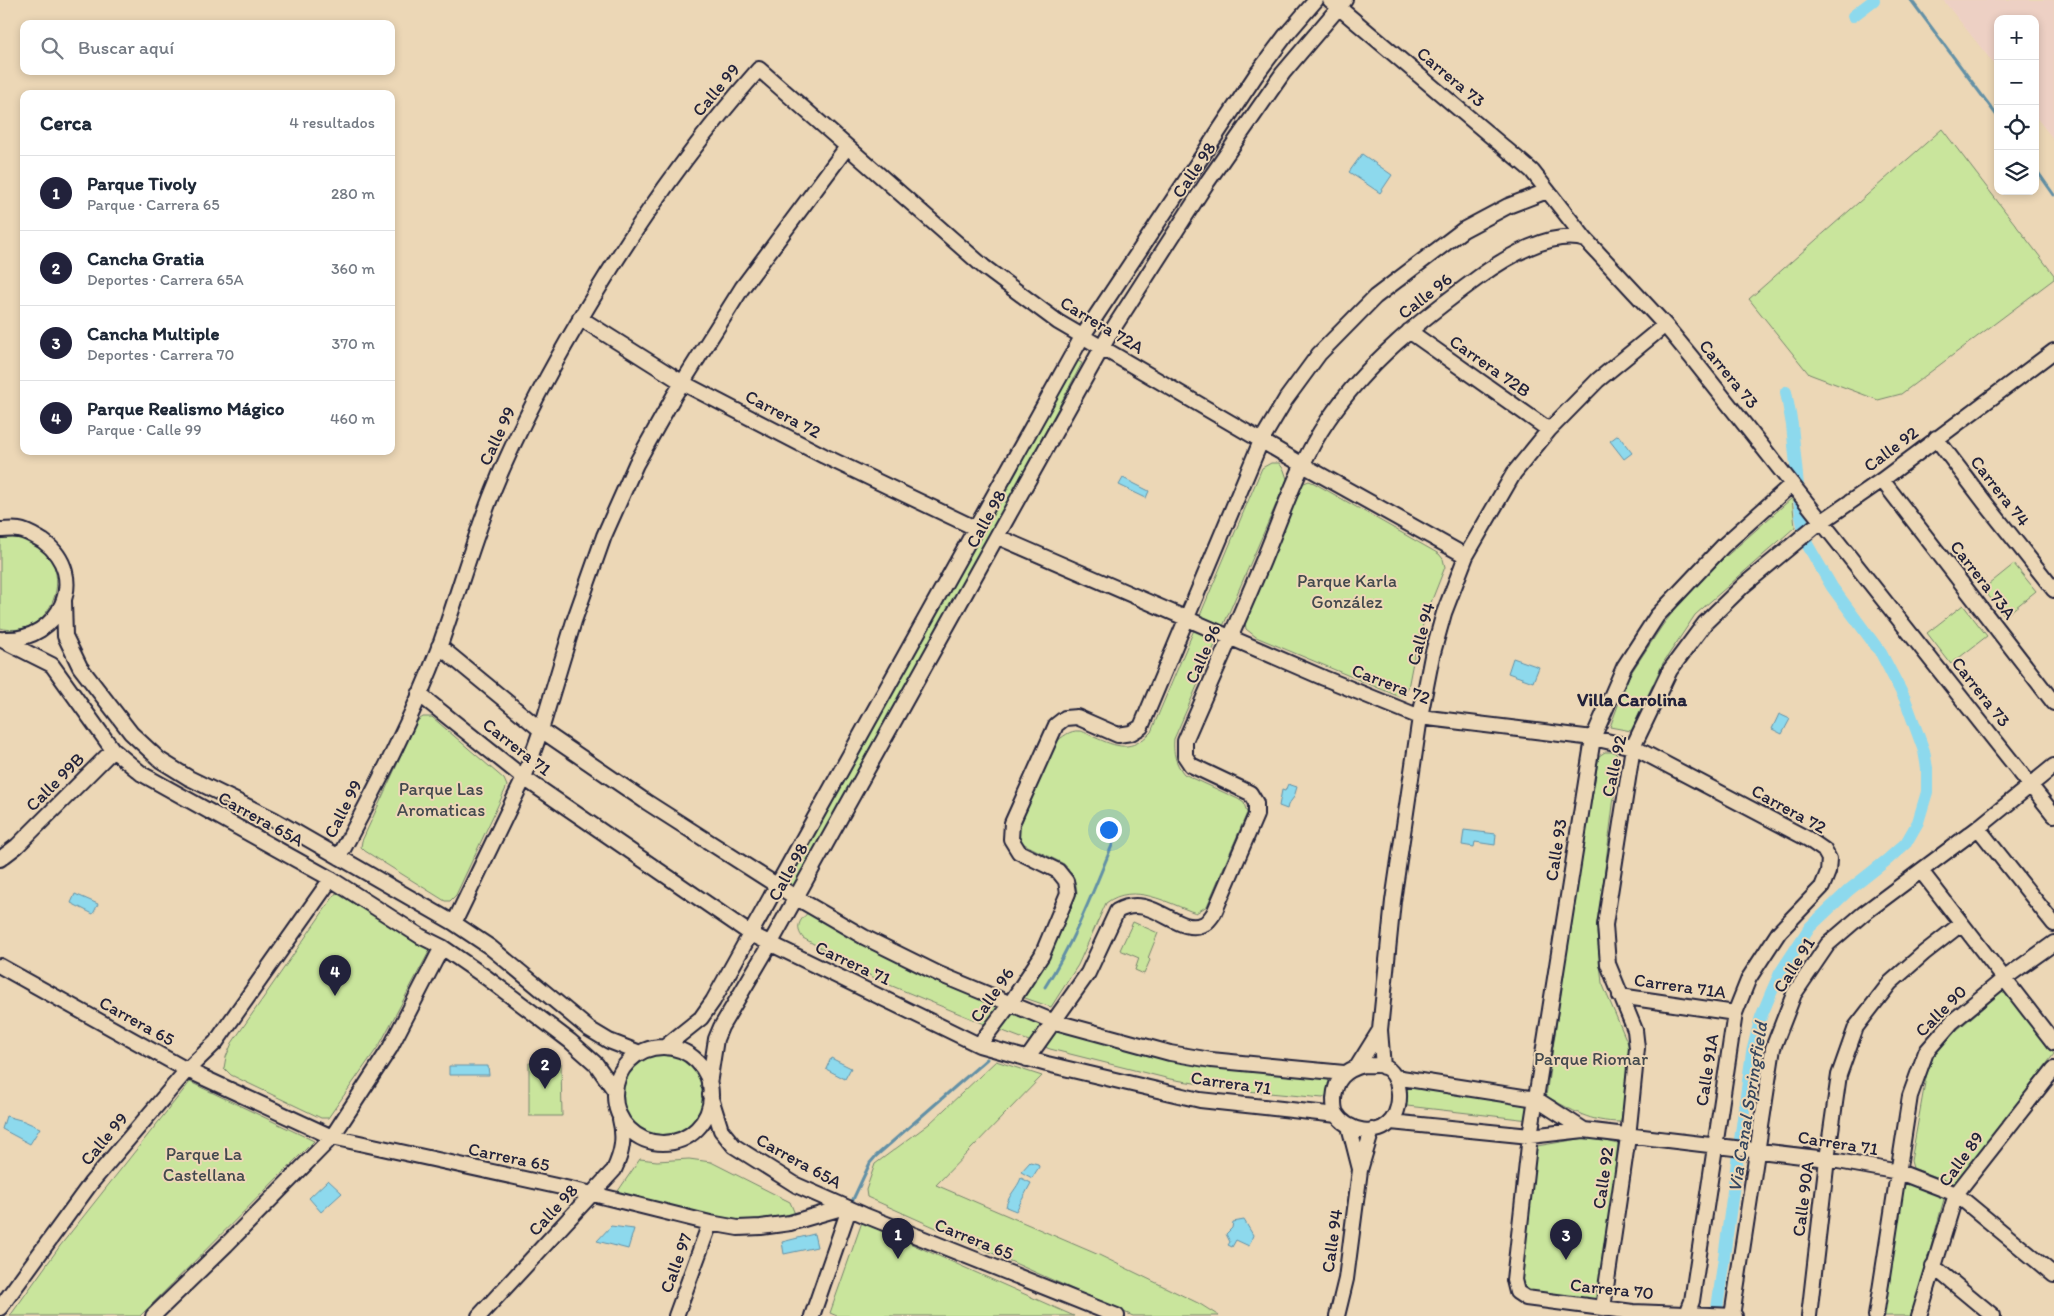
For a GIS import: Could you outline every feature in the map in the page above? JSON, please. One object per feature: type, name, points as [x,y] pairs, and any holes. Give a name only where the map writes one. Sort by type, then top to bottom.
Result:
[{"type":"street","name":"Calle 98","points":[[666,1046],[701,1018],[712,1001],[1082,337],[1256,75],[1286,35],[1316,0]]},
{"type":"street","name":"Calle 98","points":[[710,1089],[716,1039],[721,1026],[770,944],[1102,347],[1208,181],[1283,73],[1338,2]]},
{"type":"street","name":"Carrera 73","points":[[1338,2],[1532,171],[1586,240],[1665,325],[1797,490],[1818,524],[2054,815]]},
{"type":"street","name":"Carrera 72A","points":[[759,68],[984,267],[1058,322],[1302,465],[1466,556]]},
{"type":"street","name":"Calle 99","points":[[339,856],[384,770],[419,694],[439,646],[493,491],[543,384],[580,318],[637,225],[719,113],[759,68]]},
{"type":"street","points":[[454,923],[524,778],[541,730],[574,621],[604,536],[636,464],[682,382],[742,288],[848,147]]},
{"type":"street","name":"Calle 96","points":[[979,1045],[1010,1004],[1042,955],[1068,893],[1066,881],[1058,871],[1019,852],[1011,839],[1012,823],[1056,725],[1065,718],[1077,717],[1118,735],[1131,733],[1141,727],[1261,441],[1286,399],[1319,354],[1375,297],[1463,230],[1508,206],[1547,191]]},
{"type":"street","name":"Calle 96","points":[[1027,1059],[1088,972],[1117,911],[1126,905],[1138,904],[1192,927],[1206,924],[1214,913],[1256,815],[1256,803],[1250,792],[1191,765],[1185,756],[1184,741],[1231,637],[1302,465],[1328,420],[1349,392],[1389,349],[1409,331],[1497,264],[1522,251],[1560,238],[1576,237],[1586,240]]},
{"type":"street","name":"Carrera 72","points":[[580,318],[682,382],[824,456],[975,528]]},
{"type":"street","name":"Calle 94","points":[[1383,1066],[1380,1030],[1393,901],[1420,718],[1432,656],[1466,556],[1514,473],[1549,430],[1598,380],[1665,325]]},
{"type":"street","name":"Carrera 72B","points":[[1409,331],[1549,430]]},
{"type":"street","name":"Calle 92","points":[[1603,1308],[1628,1136],[1637,1048],[1634,1030],[1608,964],[1605,925],[1633,748],[1670,670],[1705,623],[1744,585],[1818,524],[1882,480],[2054,351]]},
{"type":"street","name":"Carrera 74","points":[[1936,438],[2054,590]]},
{"type":"street","name":"Carrera 73A","points":[[1882,480],[2054,703]]},
{"type":"street","name":"Calle 93","points":[[1517,1292],[1514,1280],[1530,1136],[1593,738],[1624,666],[1657,616],[1723,546],[1797,490]]},
{"type":"street","name":"Carrera 65A","points":[[0,530],[20,530],[36,536],[52,548],[62,562],[67,581],[64,601],[65,636],[80,667],[131,733],[160,760],[190,778],[273,819],[454,923],[490,947],[589,1029],[609,1041],[640,1053]]},
{"type":"street","name":"Carrera 72","points":[[998,537],[1420,718],[1593,738],[1633,748],[1808,839],[1824,850],[1829,859]]},
{"type":"street","points":[[0,639],[16,640],[37,633],[54,620],[64,601]]},
{"type":"street","name":"Carrera 65A","points":[[0,639],[52,665],[113,750],[142,774],[331,879],[487,978],[570,1041],[596,1064],[615,1091]]},
{"type":"street","name":"Carrera 71","points":[[439,646],[541,730],[645,801],[795,897],[872,941],[939,974],[1052,1021],[1178,1054],[1211,1060],[1344,1073]]},
{"type":"street","name":"Carrera 71","points":[[419,694],[524,778],[751,934],[979,1045],[1027,1059],[1200,1100],[1337,1115]]},
{"type":"street","name":"Calle 99B","points":[[0,859],[17,846],[113,750]]},
{"type":"street","name":"Calle 91","points":[[1730,1316],[1752,1149],[1773,1048],[1794,994],[1828,944],[1863,914],[1978,828],[2054,766]]},
{"type":"street","points":[[1978,828],[2054,924]]},
{"type":"street","name":"Calle 91A","points":[[1687,1314],[1692,1301],[1720,1146],[1735,1013],[1749,978],[1779,932],[1822,887],[1828,872],[1829,859]]},
{"type":"street","points":[[1921,871],[2054,1043]]},
{"type":"street","name":"Calle 99","points":[[0,1308],[91,1183],[187,1070],[216,1042],[331,879]]},
{"type":"street","name":"Calle 90A","points":[[1809,1316],[1826,1159],[1839,1075],[1856,1027],[1890,983],[1961,924]]},
{"type":"street","name":"Calle 90","points":[[1876,1316],[1910,1096],[1926,1052],[1952,1022],[2005,978],[2054,943]]},
{"type":"street","points":[[153,1316],[332,1138],[390,1048],[442,948]]},
{"type":"street","name":"Carrera 65","points":[[0,966],[187,1070],[332,1138],[593,1194],[710,1223],[738,1228],[790,1223],[847,1208],[1117,1316]]},
{"type":"street","name":"Carrera 71A","points":[[1620,996],[1735,1013]]},
{"type":"street","name":"Calle 94","points":[[1357,1067],[1380,1030]]},
{"type":"street","points":[[666,1046],[679,1049],[690,1055],[704,1072],[710,1089],[709,1106],[698,1127],[689,1135],[667,1143],[643,1139],[633,1133],[618,1114],[615,1103],[615,1091],[619,1076],[628,1062],[640,1053],[666,1046]]},
{"type":"street","points":[[1364,1065],[1383,1066],[1395,1077],[1399,1100],[1398,1111],[1391,1122],[1372,1130],[1357,1130],[1349,1126],[1337,1115],[1334,1108],[1335,1087],[1344,1073],[1357,1067],[1364,1065]]},
{"type":"street","name":"Calle 89","points":[[1919,1316],[1956,1194],[2054,1068]]},
{"type":"street","name":"Carrera 71","points":[[1395,1077],[1536,1099],[1584,1130]]},
{"type":"street","name":"Carrera 65A","points":[[710,1089],[722,1130],[734,1146],[796,1185],[847,1208]]},
{"type":"street","name":"Calle 98","points":[[478,1316],[614,1170],[622,1151],[622,1130],[618,1114]]},
{"type":"street","name":"Carrera 71","points":[[1391,1122],[1530,1136],[1584,1130],[1752,1149],[1826,1159],[1899,1172],[1956,1194],[2054,1276]]},
{"type":"street","name":"Calle 94","points":[[1349,1126],[1360,1170]]},
{"type":"street","name":"Calle 94","points":[[1337,1316],[1346,1279],[1360,1170],[1372,1130]]},
{"type":"street","points":[[812,1316],[847,1208]]},
{"type":"street","name":"Calle 97","points":[[676,1316],[710,1223]]},
{"type":"street","points":[[1933,1266],[1993,1316]]},
{"type":"street","name":"Carrera 70","points":[[1517,1292],[1526,1298],[1633,1312],[1730,1316]]},
{"type":"shaded area","points":[[1943,0],[2054,0],[2054,140],[2039,121],[2039,15],[1994,15],[1994,64]]},
{"type":"green space","points":[[1942,129],[2054,275],[2054,279],[1901,394],[1878,400],[1809,374],[1749,299]]},
{"type":"green space","points":[[1076,360],[1082,363],[990,537],[792,890],[784,885],[982,534]]},
{"type":"green space","points":[[1271,463],[1279,463],[1287,479],[1174,739],[1175,758],[1184,774],[1238,799],[1244,803],[1247,813],[1207,906],[1196,913],[1151,896],[1128,894],[1117,897],[1106,903],[1078,965],[1051,1007],[1022,997],[1051,953],[1077,893],[1073,877],[1064,864],[1020,842],[1017,833],[1055,743],[1069,733],[1079,731],[1110,743],[1124,746],[1137,743],[1151,732],[1262,468]]},
{"type":"green space","name":"Parque Karla González","points":[[1309,481],[1439,554],[1443,559],[1445,567],[1416,646],[1408,688],[1400,697],[1256,637],[1246,629],[1245,622],[1300,487]]},
{"type":"green space","points":[[1792,498],[1795,527],[1695,615],[1663,663],[1631,731],[1610,727],[1629,676],[1662,626],[1695,584]]},
{"type":"green space","points":[[0,535],[27,537],[44,550],[54,566],[57,583],[54,599],[46,613],[33,624],[18,629],[0,628]]},
{"type":"green space","points":[[2014,564],[2036,591],[2005,616],[1983,589]]},
{"type":"green space","points":[[1963,605],[1987,636],[1951,664],[1927,633]]},
{"type":"green space","name":"Parque Las Aromaticas","points":[[423,717],[432,717],[504,779],[507,786],[456,895],[450,901],[445,901],[361,847],[362,841],[417,721]]},
{"type":"green space","name":"Parque Riomar","points":[[1605,752],[1614,752],[1619,757],[1597,933],[1602,983],[1631,1051],[1621,1122],[1591,1118],[1546,1096],[1575,895],[1599,756]]},
{"type":"green space","points":[[336,893],[431,948],[380,1044],[328,1118],[321,1118],[231,1075],[224,1068],[232,1043]]},
{"type":"green space","points":[[808,913],[814,913],[888,957],[990,1000],[1064,1027],[1327,1077],[1330,1084],[1327,1095],[1323,1098],[1236,1090],[1170,1079],[1050,1049],[880,981],[803,938],[799,931],[799,924]]},
{"type":"green space","points":[[1133,922],[1158,933],[1144,974],[1135,970],[1139,958],[1120,950]]},
{"type":"green space","points":[[2005,989],[2054,1054],[1957,1183],[1952,1183],[1913,1168],[1911,1161],[1926,1077],[1934,1054],[1957,1030]]},
{"type":"green space","points":[[662,1054],[678,1057],[691,1066],[700,1079],[703,1095],[700,1111],[691,1124],[678,1133],[662,1136],[646,1133],[633,1124],[624,1111],[621,1095],[624,1079],[633,1066],[646,1057]]},
{"type":"green space","points":[[996,1061],[1042,1076],[936,1185],[1099,1255],[1200,1304],[1219,1316],[1133,1316],[867,1197],[866,1190],[875,1164],[929,1124]]},
{"type":"green space","points":[[529,1063],[561,1063],[562,1116],[529,1116]]},
{"type":"green space","name":"Parque La Castellana","points":[[190,1082],[314,1141],[140,1316],[10,1316],[60,1246]]},
{"type":"green space","points":[[1407,1082],[1532,1102],[1529,1120],[1407,1106]]},
{"type":"green space","points":[[1591,1137],[1618,1144],[1598,1302],[1527,1293],[1518,1272],[1537,1146]]},
{"type":"green space","points":[[640,1159],[657,1161],[689,1159],[711,1162],[790,1202],[795,1214],[729,1220],[687,1213],[616,1194]]},
{"type":"green space","points":[[1909,1180],[1942,1194],[1944,1199],[1912,1316],[1883,1316],[1903,1184]]},
{"type":"green space","points":[[862,1222],[1074,1316],[837,1316],[830,1313]]},
{"type":"water","points":[[1362,154],[1392,175],[1380,193],[1349,172]]},
{"type":"water","points":[[1618,435],[1632,453],[1624,459],[1610,441]]},
{"type":"water","points":[[1123,478],[1149,491],[1146,498],[1119,485]]},
{"type":"water","points":[[1513,658],[1539,667],[1533,682],[1508,673]]},
{"type":"water","points":[[1779,714],[1790,719],[1782,734],[1772,729]]},
{"type":"water","points":[[1288,784],[1297,787],[1287,809],[1279,806],[1282,790],[1285,791]]},
{"type":"water","points":[[1464,830],[1496,834],[1495,845],[1475,842],[1474,847],[1462,845]]},
{"type":"water","points":[[75,894],[98,904],[93,914],[71,903]]},
{"type":"water","points":[[831,1058],[851,1068],[845,1079],[826,1069]]},
{"type":"water","points":[[449,1066],[488,1066],[489,1075],[449,1075]]},
{"type":"water","points":[[6,1116],[40,1128],[30,1144],[2,1129]]},
{"type":"water","points":[[1030,1162],[1038,1164],[1039,1167],[1032,1178],[1021,1172]]},
{"type":"water","points":[[1021,1178],[1031,1183],[1016,1211],[1006,1207]]},
{"type":"water","points":[[328,1180],[342,1193],[321,1212],[309,1198]]},
{"type":"water","points":[[1244,1220],[1253,1235],[1249,1246],[1236,1240],[1232,1247],[1228,1245],[1230,1242],[1226,1234],[1232,1228],[1233,1222]]},
{"type":"water","points":[[611,1226],[634,1229],[628,1249],[597,1241]]},
{"type":"water","points":[[814,1234],[817,1247],[784,1254],[782,1242]]},
{"type":"waterway","name":"Via Canal Springfield","points":[[1853,16],[1874,0]]},
{"type":"waterway","points":[[1911,0],[1994,112]]},
{"type":"waterway","points":[[2039,174],[2054,195]]},
{"type":"waterway","name":"Via Canal Springfield","points":[[1716,1316],[1752,1052],[1761,1017],[1780,973],[1810,927],[1849,890],[1906,843],[1918,822],[1927,792],[1927,768],[1924,751],[1905,699],[1881,653],[1832,587],[1807,544],[1801,516],[1792,425],[1786,392]]},
{"type":"waterway","points":[[1045,987],[1077,929],[1120,826]]},
{"type":"waterway","points":[[850,1206],[870,1163],[876,1156],[987,1059]]},
{"type":"place","name":"Parque Realismo Mágico","points":[[335,996]]},
{"type":"place","name":"Cancha Gratia","points":[[545,1089]]},
{"type":"place","name":"Parque Tivoly","points":[[898,1259]]},
{"type":"place","name":"Cancha Multiple","points":[[1566,1260]]},
{"type":"district","name":"Villa Carolina","points":[[1632,699]]}]
